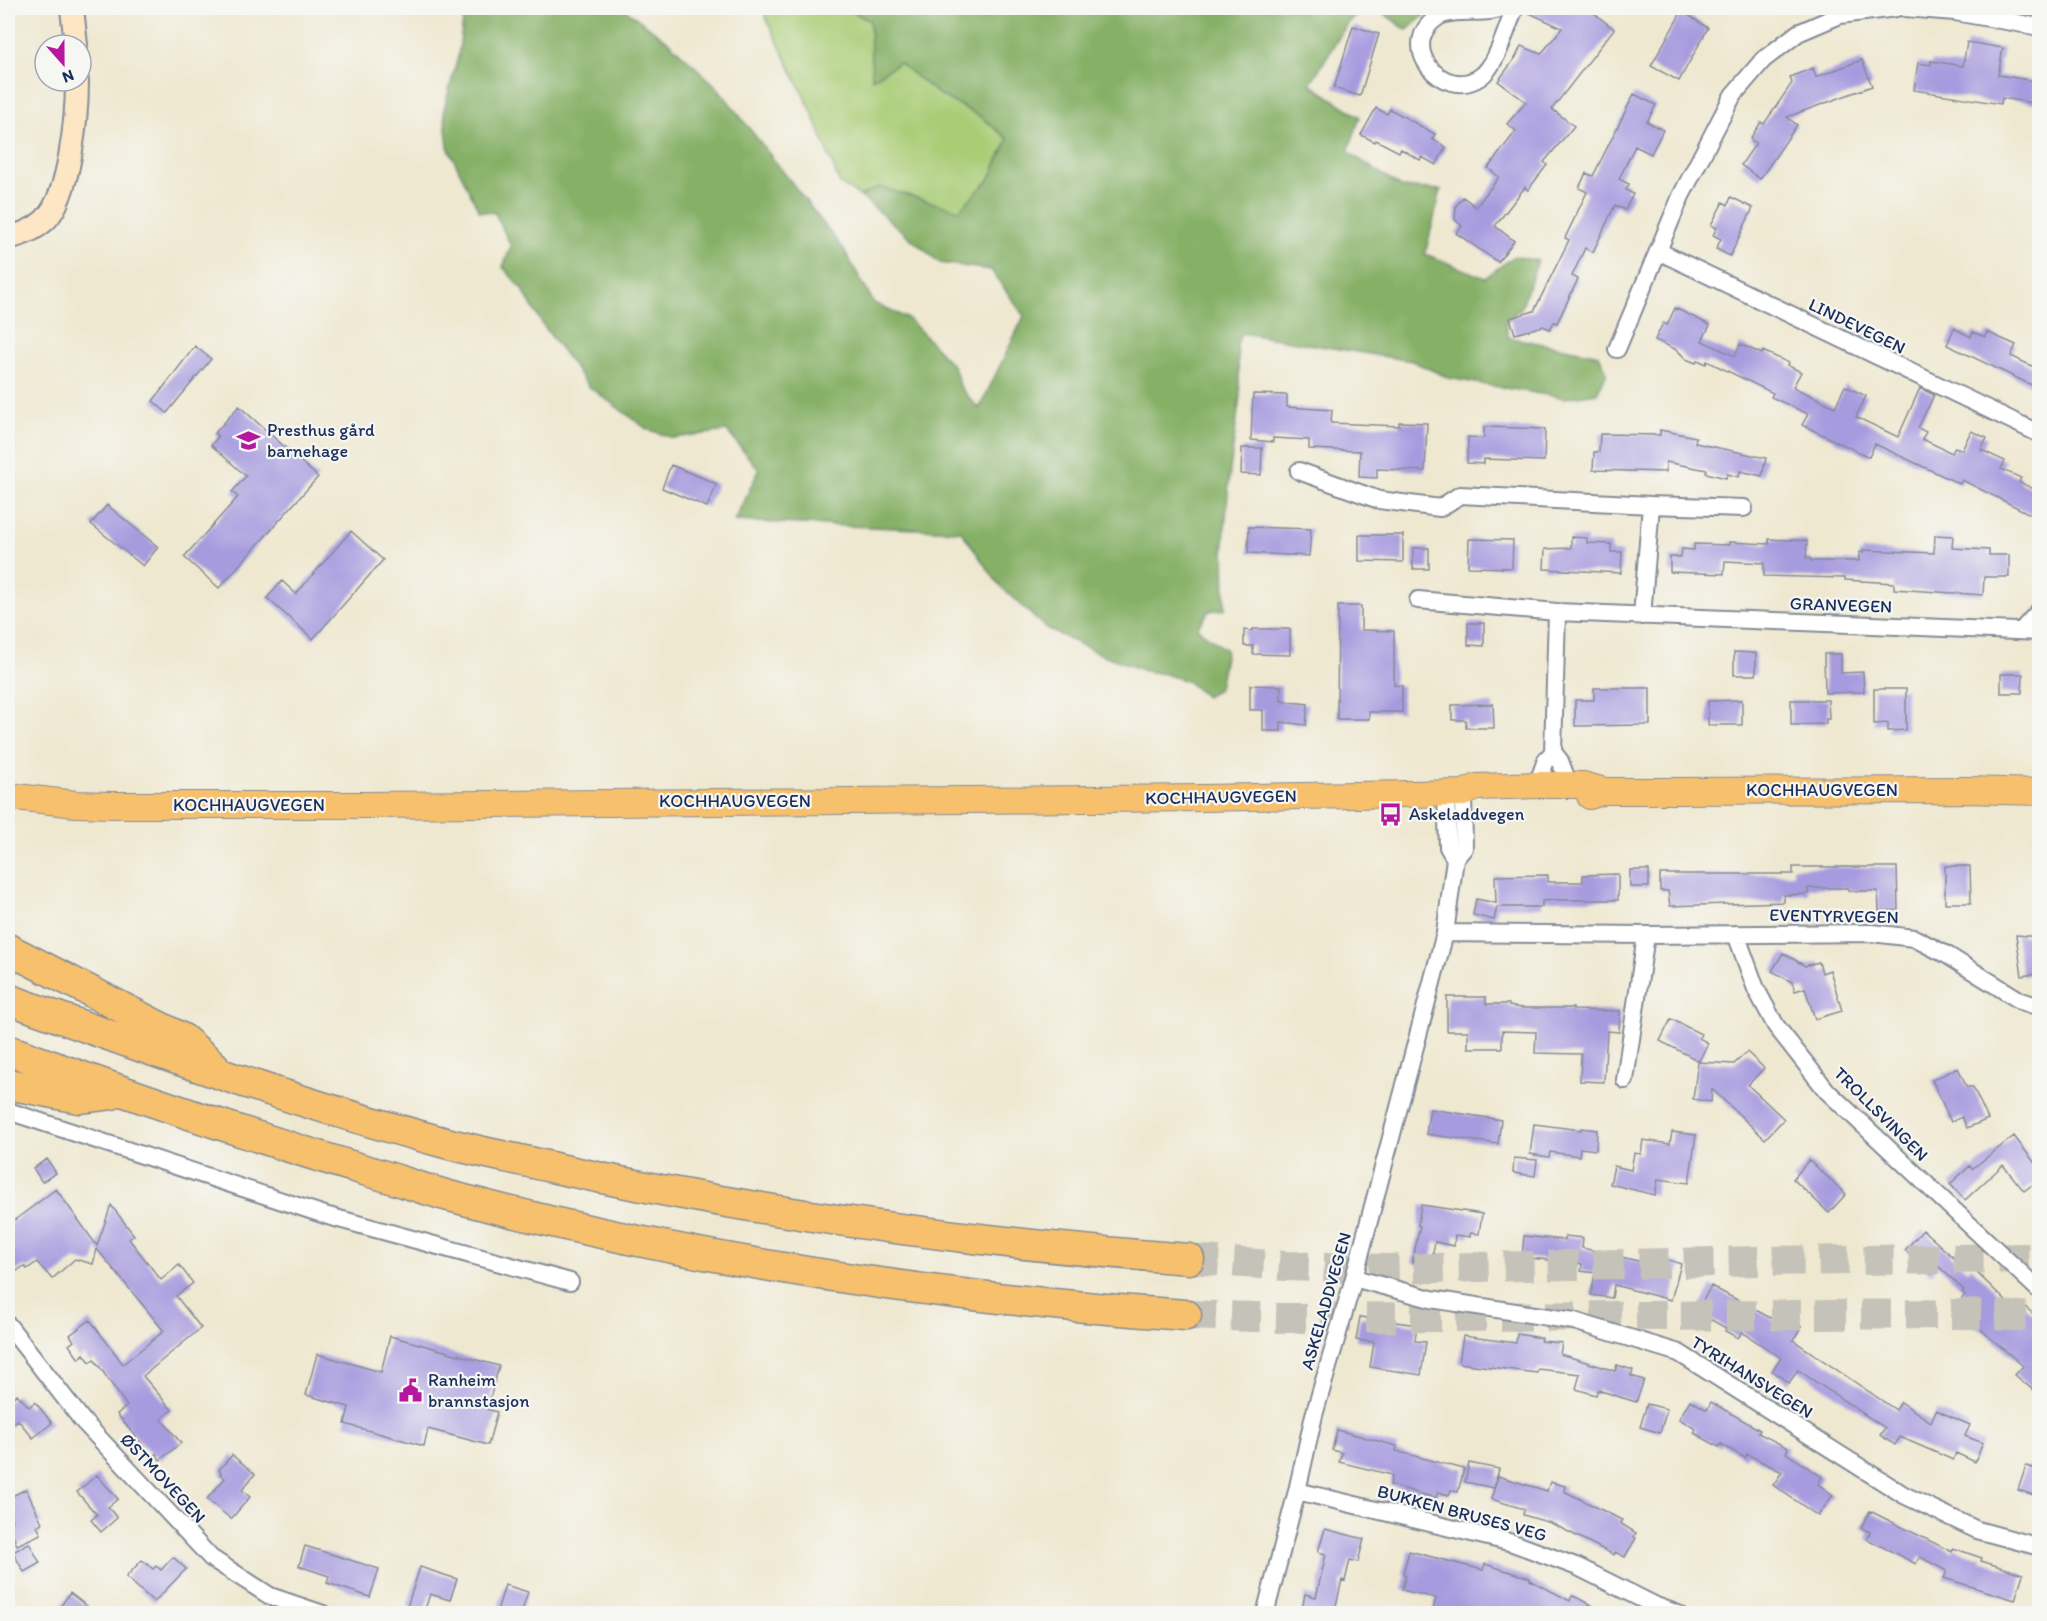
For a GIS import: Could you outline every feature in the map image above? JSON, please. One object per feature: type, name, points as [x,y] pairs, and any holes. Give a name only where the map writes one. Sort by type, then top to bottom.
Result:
[{"type":"highway","points":[[8,949],[183,1039],[225,1076]]},
{"type":"highway","points":[[8,999],[225,1076],[319,1106],[446,1143],[615,1181],[905,1230],[1090,1252],[1189,1259]]},
{"type":"highway","points":[[8,1050],[124,1093],[299,1151],[450,1196],[605,1234],[798,1272],[898,1287],[1084,1308],[1185,1315]]},
{"type":"highway","points":[[8,1084],[80,1098],[124,1093]]},
{"type":"main road","name":"KOCHHAUGVEGEN","points":[[8,796],[112,805],[367,805],[1204,798],[1454,793],[1477,787],[1537,785],[1583,785],[1605,792]]},
{"type":"main road","name":"KOCHHAUGVEGEN","points":[[1454,793],[1477,800],[1505,800],[1582,799],[1605,792],[1966,790],[2040,792]]},
{"type":"street","points":[[72,8],[75,33]]},
{"type":"street","points":[[1501,8],[1492,12],[1472,11],[1439,16],[1425,29],[1420,46],[1423,59],[1432,71],[1444,80],[1461,83],[1480,77],[1494,60],[1515,8]]},
{"type":"street","points":[[1617,349],[1681,196],[1733,95],[1763,60],[1798,33],[1840,15],[1896,8]]},
{"type":"street","points":[[1905,8],[1955,12],[2040,27]]},
{"type":"street","points":[[8,238],[29,233],[46,219],[63,185],[71,151],[77,93]]},
{"type":"street","name":"LINDEVEGEN","points":[[1658,251],[2040,434]]},
{"type":"street","points":[[1299,471],[1379,500],[1440,508],[1460,495],[1744,508]]},
{"type":"street","points":[[1642,616],[1651,505]]},
{"type":"street","name":"GRANVEGEN","points":[[1418,600],[1557,612],[2040,632]]},
{"type":"street","points":[[2021,631],[2040,609]]},
{"type":"street","points":[[1557,612],[1553,752],[1560,761],[1569,785]]},
{"type":"street","points":[[1537,785],[1546,760],[1553,752]]},
{"type":"street","name":"ASKELADDVEGEN","points":[[1265,1614],[1298,1491],[1314,1415],[1354,1278],[1445,933],[1455,859],[1464,848],[1454,793]]},
{"type":"street","name":"EVENTYRVEGEN","points":[[1445,933],[1646,935],[1872,933],[1914,938],[1947,955],[2020,1001],[2040,1007]]},
{"type":"street","name":"TROLLSVINGEN","points":[[1736,934],[1765,1006],[1788,1042],[1821,1084],[1843,1108],[2040,1292]]},
{"type":"street","points":[[1625,1080],[1646,935]]},
{"type":"street","points":[[8,1111],[327,1216],[570,1282]]},
{"type":"street","name":"TYRIHANSVEGEN","points":[[1354,1278],[1431,1299],[1574,1321],[1679,1353],[1904,1496],[1977,1530],[2040,1546]]},
{"type":"street","name":"ØSTMOVEGEN","points":[[8,1325],[82,1420],[211,1558],[270,1596],[323,1614]]},
{"type":"street","name":"BUKKEN BRUSES VEG","points":[[1298,1491],[1513,1543],[1578,1567],[1656,1606],[1678,1614]]},
{"type":"green space","points":[[465,8],[623,8],[669,42],[718,88],[844,250],[874,303],[909,319],[954,367],[961,388],[979,409],[1024,316],[991,270],[940,263],[860,196],[879,187],[959,210],[989,180],[1008,139],[981,117],[937,93],[899,63],[872,79],[870,21],[846,8],[1367,8],[1349,21],[1310,84],[1360,117],[1348,152],[1401,187],[1441,190],[1425,254],[1485,278],[1514,256],[1538,261],[1521,308],[1505,322],[1508,337],[1599,355],[1607,373],[1597,393],[1565,398],[1449,378],[1412,361],[1241,333],[1237,344],[1240,396],[1224,540],[1225,609],[1209,611],[1197,628],[1226,650],[1219,688],[1206,697],[1187,681],[1145,671],[1098,653],[1046,628],[999,585],[961,531],[734,521],[759,470],[727,431],[673,438],[647,429],[588,386],[543,325],[522,289],[503,267],[511,246],[495,213],[479,211],[448,147],[444,109],[458,57]]},
{"type":"green space","points":[[767,8],[846,8],[870,21],[872,79],[899,62],[937,93],[981,117],[1008,139],[989,180],[959,211],[880,187],[860,196],[840,184],[812,112],[765,16]]},
{"type":"green space","points":[[1376,8],[1433,8],[1407,30]]},
{"type":"building","points":[[1525,8],[1587,8],[1614,29],[1552,109],[1574,126],[1544,162],[1547,165],[1528,190],[1525,187],[1495,226],[1514,241],[1498,262],[1456,233],[1462,226],[1455,220],[1456,206],[1463,197],[1476,207],[1499,177],[1488,168],[1516,131],[1507,124],[1526,102],[1498,81],[1516,57],[1521,46],[1541,54],[1562,28],[1525,11]]},
{"type":"building","points":[[1682,11],[1708,28],[1679,81],[1651,66]]},
{"type":"building","points":[[1353,26],[1379,34],[1360,96],[1334,88]]},
{"type":"building","points":[[1967,42],[2003,48],[1998,75],[2040,82],[2040,104],[2002,98],[2001,104],[1914,90],[1918,63],[1931,65],[1931,61],[1963,66]]},
{"type":"building","points":[[1862,60],[1872,86],[1787,117],[1797,125],[1760,179],[1741,165],[1756,143],[1750,139],[1761,122],[1764,124],[1792,83],[1790,77],[1813,68],[1816,77]]},
{"type":"building","points":[[1634,94],[1656,105],[1647,122],[1663,130],[1651,154],[1635,146],[1619,179],[1629,184],[1626,190],[1633,194],[1625,210],[1615,205],[1593,252],[1585,248],[1572,276],[1578,279],[1557,323],[1554,322],[1550,329],[1543,326],[1515,334],[1510,318],[1534,311],[1569,240],[1565,238],[1587,192],[1579,188],[1586,173],[1593,176]]},
{"type":"building","points":[[1376,108],[1387,114],[1390,109],[1435,134],[1432,139],[1446,147],[1436,165],[1422,157],[1420,160],[1401,149],[1399,152],[1361,135]]},
{"type":"building","points":[[1731,197],[1753,208],[1730,256],[1716,249],[1721,239],[1713,235],[1717,228],[1711,225],[1723,202],[1728,205]]},
{"type":"building","points":[[1675,308],[1710,325],[1702,341],[1735,356],[1740,344],[1789,363],[1787,365],[1801,372],[1793,387],[1835,407],[1845,386],[1866,396],[1856,417],[1898,437],[1920,388],[1934,395],[1918,428],[1926,432],[1922,439],[1952,453],[1955,447],[1962,450],[1971,431],[1987,438],[1981,450],[2005,461],[2001,469],[2021,478],[2019,482],[2040,492],[2040,519],[1962,480],[1960,484],[1875,444],[1869,457],[1802,425],[1808,414],[1771,397],[1773,393],[1707,361],[1706,364],[1698,360],[1696,363],[1686,359],[1677,350],[1655,340],[1663,323],[1667,325]]},
{"type":"building","points":[[1954,328],[1971,337],[1973,332],[1985,337],[1987,332],[2016,345],[2011,356],[2040,370],[2040,389],[1947,345]]},
{"type":"building","points":[[195,346],[211,359],[167,413],[153,401]]},
{"type":"building","points":[[1253,394],[1287,395],[1287,407],[1332,410],[1331,423],[1399,426],[1399,422],[1427,423],[1425,471],[1377,469],[1377,478],[1359,477],[1360,451],[1309,449],[1309,440],[1273,438],[1273,442],[1251,440]]},
{"type":"building","points":[[239,406],[318,477],[219,588],[184,557],[238,497],[232,492],[246,476],[211,445],[218,437],[215,433]]},
{"type":"building","points":[[1484,427],[1545,429],[1544,461],[1484,459],[1484,464],[1467,463],[1468,437],[1484,438]]},
{"type":"building","points":[[1660,430],[1696,437],[1695,443],[1766,458],[1762,476],[1740,471],[1739,477],[1727,474],[1726,478],[1706,473],[1707,470],[1666,462],[1666,472],[1593,470],[1594,452],[1599,452],[1600,434],[1660,435]]},
{"type":"building","points":[[1242,448],[1262,448],[1261,475],[1241,474]]},
{"type":"building","points":[[671,465],[717,484],[707,507],[662,488]]},
{"type":"building","points":[[107,505],[158,547],[143,566],[91,524]]},
{"type":"building","points":[[1249,527],[1311,529],[1309,556],[1248,553]]},
{"type":"building","points":[[351,531],[383,560],[313,639],[267,598],[282,581],[296,594]]},
{"type":"building","points":[[1359,535],[1403,535],[1403,562],[1359,561]]},
{"type":"building","points":[[1935,535],[1953,536],[1952,548],[1989,550],[1989,555],[2009,555],[2009,577],[1984,577],[1983,595],[1894,589],[1894,583],[1845,580],[1845,578],[1764,576],[1764,563],[1725,561],[1724,574],[1670,572],[1670,557],[1681,557],[1682,549],[1694,550],[1694,544],[1729,545],[1729,542],[1769,544],[1769,539],[1807,541],[1806,558],[1811,561],[1859,561],[1859,552],[1863,553],[1863,550],[1934,553]]},
{"type":"building","points":[[1571,537],[1587,538],[1587,543],[1611,544],[1611,552],[1622,552],[1621,573],[1544,569],[1545,549],[1571,548]]},
{"type":"building","points":[[1469,539],[1513,540],[1512,568],[1468,567]]},
{"type":"building","points":[[1413,548],[1429,548],[1429,569],[1413,569]]},
{"type":"building","points":[[1338,606],[1361,606],[1361,630],[1394,631],[1394,685],[1402,686],[1402,712],[1369,712],[1369,719],[1337,719]]},
{"type":"building","points":[[1468,623],[1484,623],[1484,646],[1468,645]]},
{"type":"building","points":[[1253,629],[1290,629],[1290,655],[1253,654],[1253,646],[1244,646],[1244,630],[1253,631]]},
{"type":"building","points":[[1734,652],[1756,653],[1756,675],[1734,675]]},
{"type":"building","points":[[1824,654],[1841,654],[1841,673],[1863,672],[1864,692],[1825,693]]},
{"type":"building","points":[[2001,674],[2023,674],[2022,693],[2001,693]]},
{"type":"building","points":[[1250,685],[1281,686],[1281,701],[1308,704],[1306,725],[1281,722],[1281,731],[1263,731],[1263,710],[1250,710]]},
{"type":"building","points":[[1594,688],[1650,688],[1650,725],[1575,726],[1575,700],[1594,700]]},
{"type":"building","points":[[1874,689],[1906,689],[1906,730],[1888,731],[1888,723],[1874,724]]},
{"type":"building","points":[[1742,700],[1742,725],[1708,725],[1708,701]]},
{"type":"building","points":[[1791,700],[1828,700],[1829,719],[1826,719],[1826,724],[1791,725]]},
{"type":"building","points":[[1493,704],[1494,728],[1466,728],[1466,720],[1452,720],[1452,705]]},
{"type":"building","points":[[1945,866],[1970,866],[1971,903],[1945,903]]},
{"type":"building","points":[[1793,867],[1897,867],[1898,910],[1879,911],[1878,891],[1848,891],[1848,888],[1808,888],[1808,894],[1784,895],[1784,902],[1670,906],[1668,891],[1660,891],[1660,874],[1793,874]]},
{"type":"building","points":[[1630,870],[1649,870],[1649,887],[1630,887]]},
{"type":"building","points":[[1618,874],[1618,900],[1557,900],[1542,901],[1542,907],[1497,907],[1494,920],[1473,915],[1476,899],[1496,903],[1495,876],[1548,875],[1548,882],[1583,882],[1583,875]]},
{"type":"building","points":[[2016,935],[2040,937],[2040,973],[2022,976]]},
{"type":"building","points":[[1783,953],[1805,966],[1819,962],[1822,973],[1830,970],[1842,1011],[1815,1019],[1805,988],[1795,991],[1792,982],[1772,971]]},
{"type":"building","points":[[1447,997],[1486,997],[1486,1004],[1509,1004],[1509,1006],[1521,1008],[1620,1011],[1619,1032],[1607,1031],[1604,1082],[1580,1081],[1581,1054],[1535,1053],[1536,1032],[1502,1031],[1502,1048],[1468,1048],[1468,1031],[1447,1031]]},
{"type":"building","points":[[1671,1019],[1701,1034],[1699,1038],[1708,1043],[1699,1061],[1660,1041]]},
{"type":"building","points":[[1747,1052],[1764,1068],[1748,1085],[1784,1119],[1765,1139],[1712,1089],[1711,1102],[1693,1099],[1698,1062],[1734,1064]]},
{"type":"building","points":[[1958,1068],[1967,1087],[1973,1087],[1988,1119],[1967,1128],[1962,1117],[1951,1122],[1932,1080]]},
{"type":"building","points":[[1430,1109],[1501,1120],[1498,1144],[1426,1134]]},
{"type":"building","points":[[1534,1124],[1597,1130],[1596,1150],[1580,1148],[1579,1156],[1550,1152],[1549,1157],[1530,1154]]},
{"type":"building","points":[[1672,1132],[1696,1135],[1689,1183],[1658,1179],[1655,1195],[1610,1184],[1614,1166],[1631,1170],[1634,1153],[1641,1154],[1643,1140],[1670,1144]]},
{"type":"building","points":[[2014,1136],[2040,1170],[2040,1179],[2024,1191],[2003,1165],[1965,1200],[1950,1184],[1970,1166],[1972,1169]]},
{"type":"building","points":[[1514,1158],[1537,1160],[1535,1176],[1513,1173]]},
{"type":"building","points":[[47,1159],[56,1173],[42,1182],[33,1168]]},
{"type":"building","points":[[1809,1160],[1846,1194],[1829,1213],[1793,1179]]},
{"type":"building","points":[[56,1189],[97,1246],[111,1205],[134,1235],[129,1239],[161,1280],[179,1265],[193,1283],[176,1296],[201,1328],[143,1376],[172,1410],[161,1419],[181,1443],[160,1460],[156,1454],[153,1457],[117,1414],[127,1406],[94,1359],[90,1362],[84,1354],[79,1359],[69,1345],[74,1341],[70,1335],[90,1320],[123,1364],[164,1331],[97,1249],[93,1264],[75,1259],[52,1279],[37,1262],[27,1269],[24,1266],[17,1271],[8,1258],[8,1225]]},
{"type":"building","points":[[1421,1205],[1482,1214],[1479,1234],[1470,1233],[1470,1237],[1455,1235],[1454,1246],[1435,1242],[1430,1267],[1412,1263],[1420,1226],[1418,1225]]},
{"type":"building","points":[[1923,1230],[1967,1270],[1970,1266],[2014,1309],[2020,1302],[2040,1320],[2040,1396],[2015,1375],[2023,1366],[1955,1307],[1965,1295],[1962,1292],[1964,1290],[1938,1266],[1931,1274],[1905,1250]]},
{"type":"building","points":[[1524,1236],[1564,1240],[1565,1236],[1583,1238],[1582,1248],[1664,1267],[1666,1259],[1681,1264],[1671,1300],[1614,1285],[1612,1298],[1591,1295],[1595,1273],[1581,1271],[1582,1264],[1522,1257]]},
{"type":"building","points":[[1711,1286],[1778,1322],[1783,1315],[1802,1327],[1793,1340],[1896,1410],[1901,1402],[1931,1422],[1936,1410],[1970,1425],[1965,1436],[1983,1443],[1975,1462],[1956,1453],[1953,1460],[1900,1437],[1895,1445],[1880,1435],[1885,1428],[1798,1370],[1789,1383],[1772,1371],[1781,1358],[1742,1332],[1738,1338],[1725,1331],[1726,1328],[1697,1312]]},
{"type":"building","points":[[1360,1317],[1417,1325],[1415,1341],[1426,1342],[1421,1375],[1370,1367],[1374,1342],[1356,1340]]},
{"type":"building","points":[[1517,1334],[1542,1338],[1541,1341],[1562,1343],[1560,1354],[1615,1371],[1617,1365],[1633,1370],[1631,1376],[1644,1380],[1636,1402],[1598,1390],[1596,1395],[1576,1389],[1580,1374],[1538,1369],[1537,1373],[1459,1363],[1463,1336],[1516,1343]]},
{"type":"building","points":[[390,1336],[499,1366],[487,1409],[497,1412],[488,1445],[428,1429],[424,1446],[345,1424],[349,1407],[306,1395],[317,1354],[381,1372]]},
{"type":"building","points":[[17,1394],[29,1407],[35,1402],[52,1423],[33,1438],[18,1420],[8,1428],[8,1402]]},
{"type":"building","points":[[1690,1400],[1707,1410],[1711,1402],[1760,1430],[1758,1433],[1788,1448],[1786,1453],[1822,1477],[1818,1484],[1833,1495],[1818,1516],[1773,1485],[1782,1472],[1747,1454],[1745,1458],[1721,1444],[1719,1447],[1694,1433],[1696,1429],[1679,1419]]},
{"type":"building","points":[[1647,1404],[1667,1409],[1660,1433],[1640,1427]]},
{"type":"building","points":[[1337,1430],[1397,1446],[1396,1451],[1464,1469],[1458,1492],[1451,1490],[1449,1495],[1438,1492],[1436,1498],[1390,1485],[1392,1475],[1339,1462],[1342,1453],[1332,1450]]},
{"type":"building","points":[[232,1455],[255,1474],[242,1490],[250,1497],[231,1519],[207,1499],[225,1478],[219,1470]]},
{"type":"building","points":[[1469,1463],[1499,1469],[1494,1488],[1465,1482]]},
{"type":"building","points":[[2026,1466],[2040,1470],[2040,1497],[2018,1490]]},
{"type":"building","points":[[97,1475],[118,1499],[108,1507],[117,1518],[101,1532],[91,1520],[97,1515],[77,1492]]},
{"type":"building","points":[[1498,1476],[1547,1491],[1550,1482],[1565,1486],[1564,1491],[1622,1520],[1620,1523],[1636,1533],[1634,1537],[1636,1538],[1625,1557],[1615,1552],[1614,1555],[1551,1523],[1523,1515],[1524,1509],[1491,1499]]},
{"type":"building","points":[[26,1489],[42,1523],[37,1526],[41,1534],[17,1545],[8,1526],[13,1521],[8,1510],[8,1498]]},
{"type":"building","points":[[1870,1511],[1952,1552],[1953,1548],[1982,1558],[1981,1561],[2023,1574],[2015,1600],[1944,1578],[1947,1571],[1920,1557],[1916,1564],[1867,1539],[1870,1532],[1861,1528]]},
{"type":"building","points":[[1325,1529],[1364,1539],[1358,1562],[1350,1560],[1345,1581],[1342,1580],[1334,1614],[1301,1614],[1305,1594],[1316,1597],[1326,1554],[1318,1552]]},
{"type":"building","points":[[29,1543],[40,1563],[24,1572],[13,1552]]},
{"type":"building","points":[[305,1546],[379,1569],[370,1597],[327,1583],[329,1576],[299,1566]]},
{"type":"building","points":[[1409,1551],[1483,1570],[1485,1564],[1530,1578],[1570,1601],[1572,1595],[1608,1614],[1432,1614],[1436,1598],[1402,1590],[1406,1575],[1403,1574]]},
{"type":"building","points":[[173,1557],[186,1569],[154,1602],[126,1577],[142,1560],[153,1569],[156,1566],[161,1570]]},
{"type":"building","points":[[420,1567],[457,1579],[450,1600],[430,1594],[424,1612],[407,1607]]},
{"type":"building","points":[[505,1585],[528,1592],[521,1614],[496,1614]]},
{"type":"building","points":[[70,1593],[97,1614],[55,1614]]},
{"type":"tunnel","points":[[1189,1259],[1286,1266],[1388,1269],[2040,1258]]},
{"type":"tunnel","points":[[1186,1315],[1285,1318],[1966,1314],[2040,1317]]},
{"type":"place","name":"Presthus gård barnehage","points":[[249,440]]},
{"type":"place","name":"Askeladdvegen","points":[[1391,814]]},
{"type":"place","name":"Ranheim brannstasjon","points":[[410,1390]]}]
